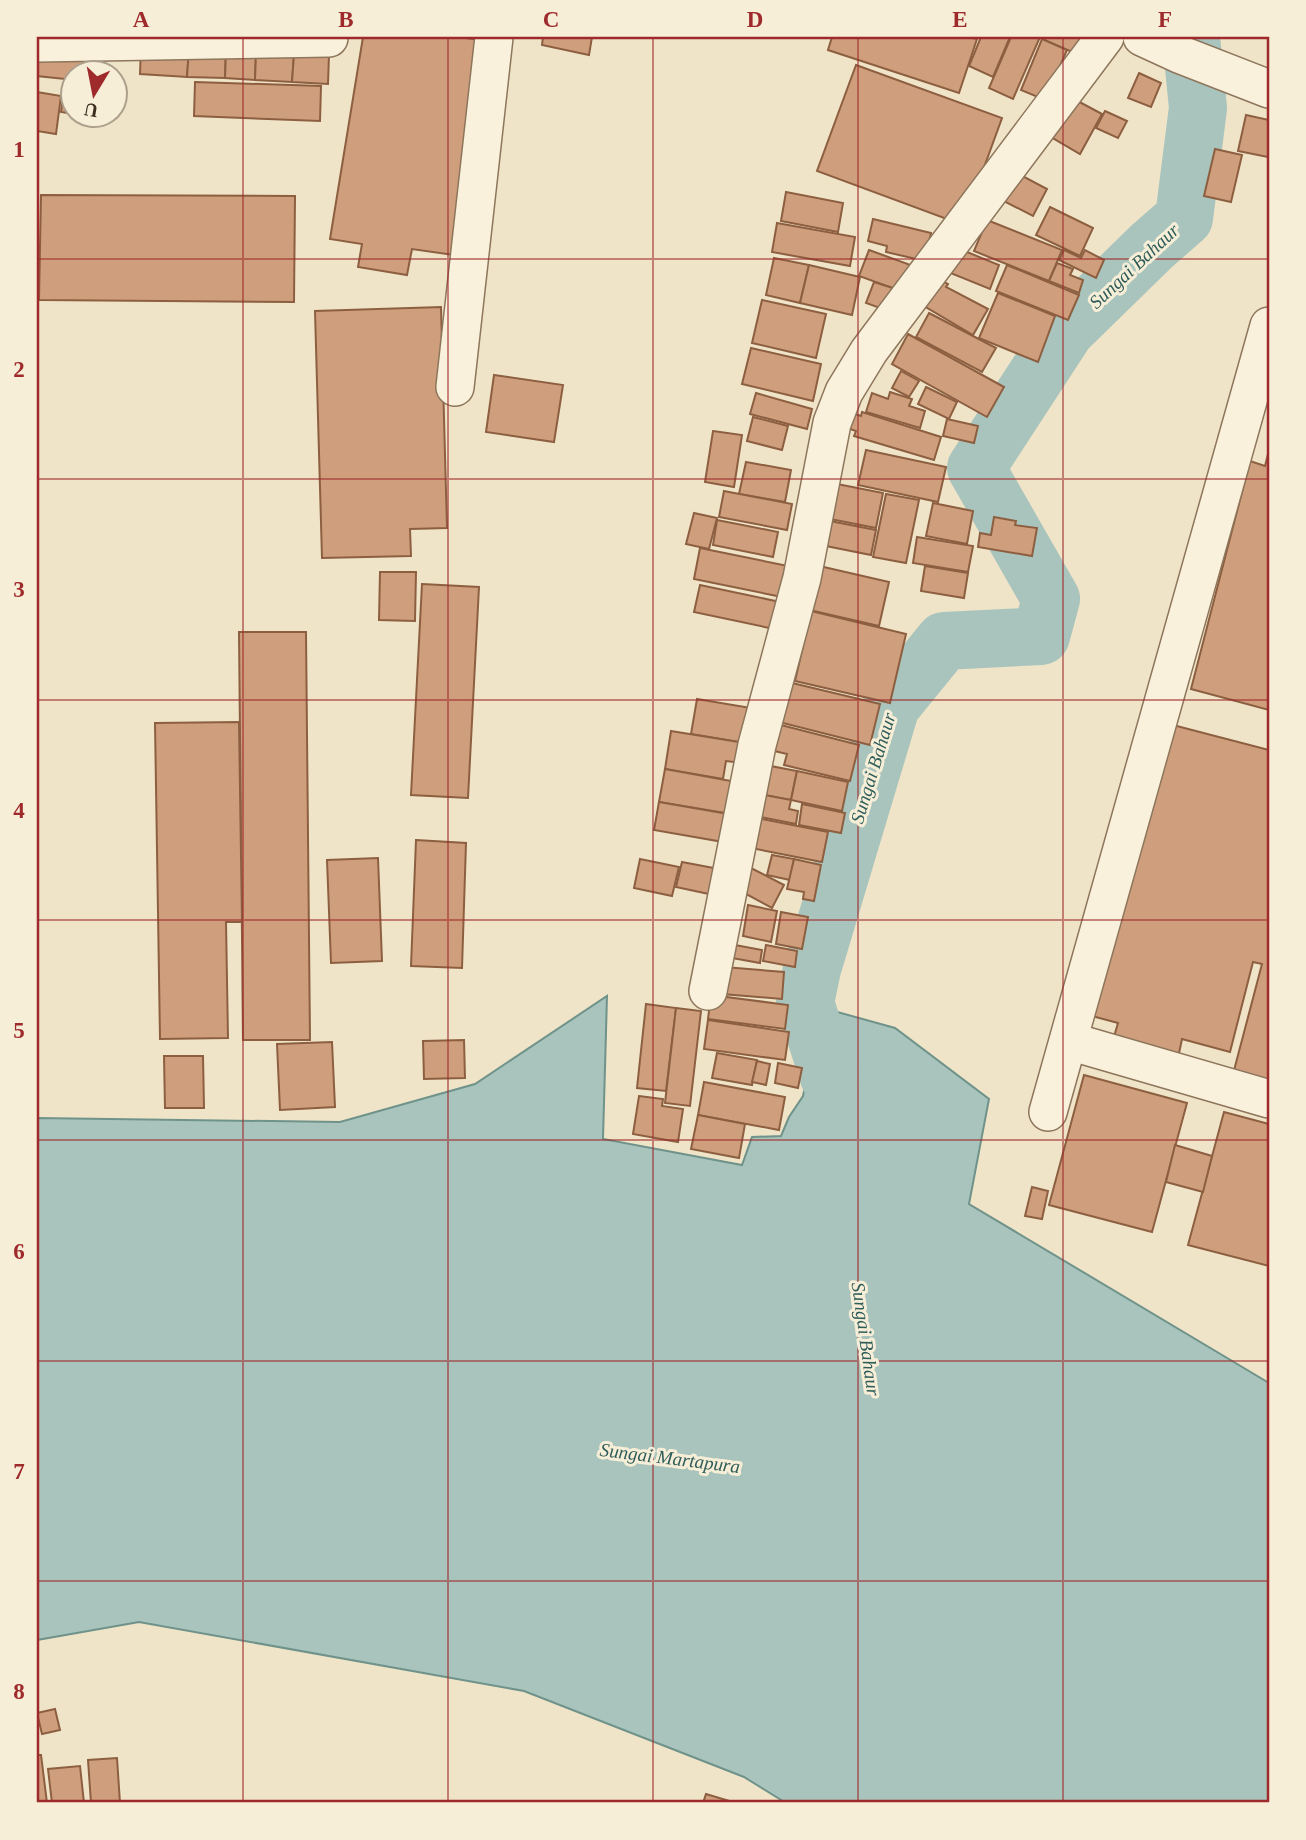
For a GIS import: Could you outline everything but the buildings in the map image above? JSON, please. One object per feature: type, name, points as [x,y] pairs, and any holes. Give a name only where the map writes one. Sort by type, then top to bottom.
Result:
[{"type":"street","points":[[455,387],[494,37]]},
{"type":"street","points":[[708,991],[757,745],[802,578],[832,423],[844,393],[869,351],[1105,37]]},
{"type":"street","points":[[1142,37],[1254,83]]},
{"type":"street","points":[[37,43],[329,38]]},
{"type":"street","points":[[1048,1112],[1269,326]]},
{"type":"street","points":[[1069,1041],[1269,1099]]},
{"type":"water","name":"Sungai Martapura","points":[[607,996],[603,1139],[742,1165],[752,1137],[781,1136],[789,1117],[803,1096],[809,1067],[797,1056],[805,1003],[895,1028],[989,1099],[969,1204],[1269,1383],[1269,1803],[786,1803],[744,1777],[524,1691],[139,1622],[37,1640],[37,1118],[340,1122],[475,1084]]},
{"type":"waterway","name":"Sungai Bahaur","points":[[829,1077],[805,1003],[812,969],[891,706],[944,641],[1041,636],[1051,599],[976,468],[1066,330],[1184,218],[1198,108],[1191,37]]}]
